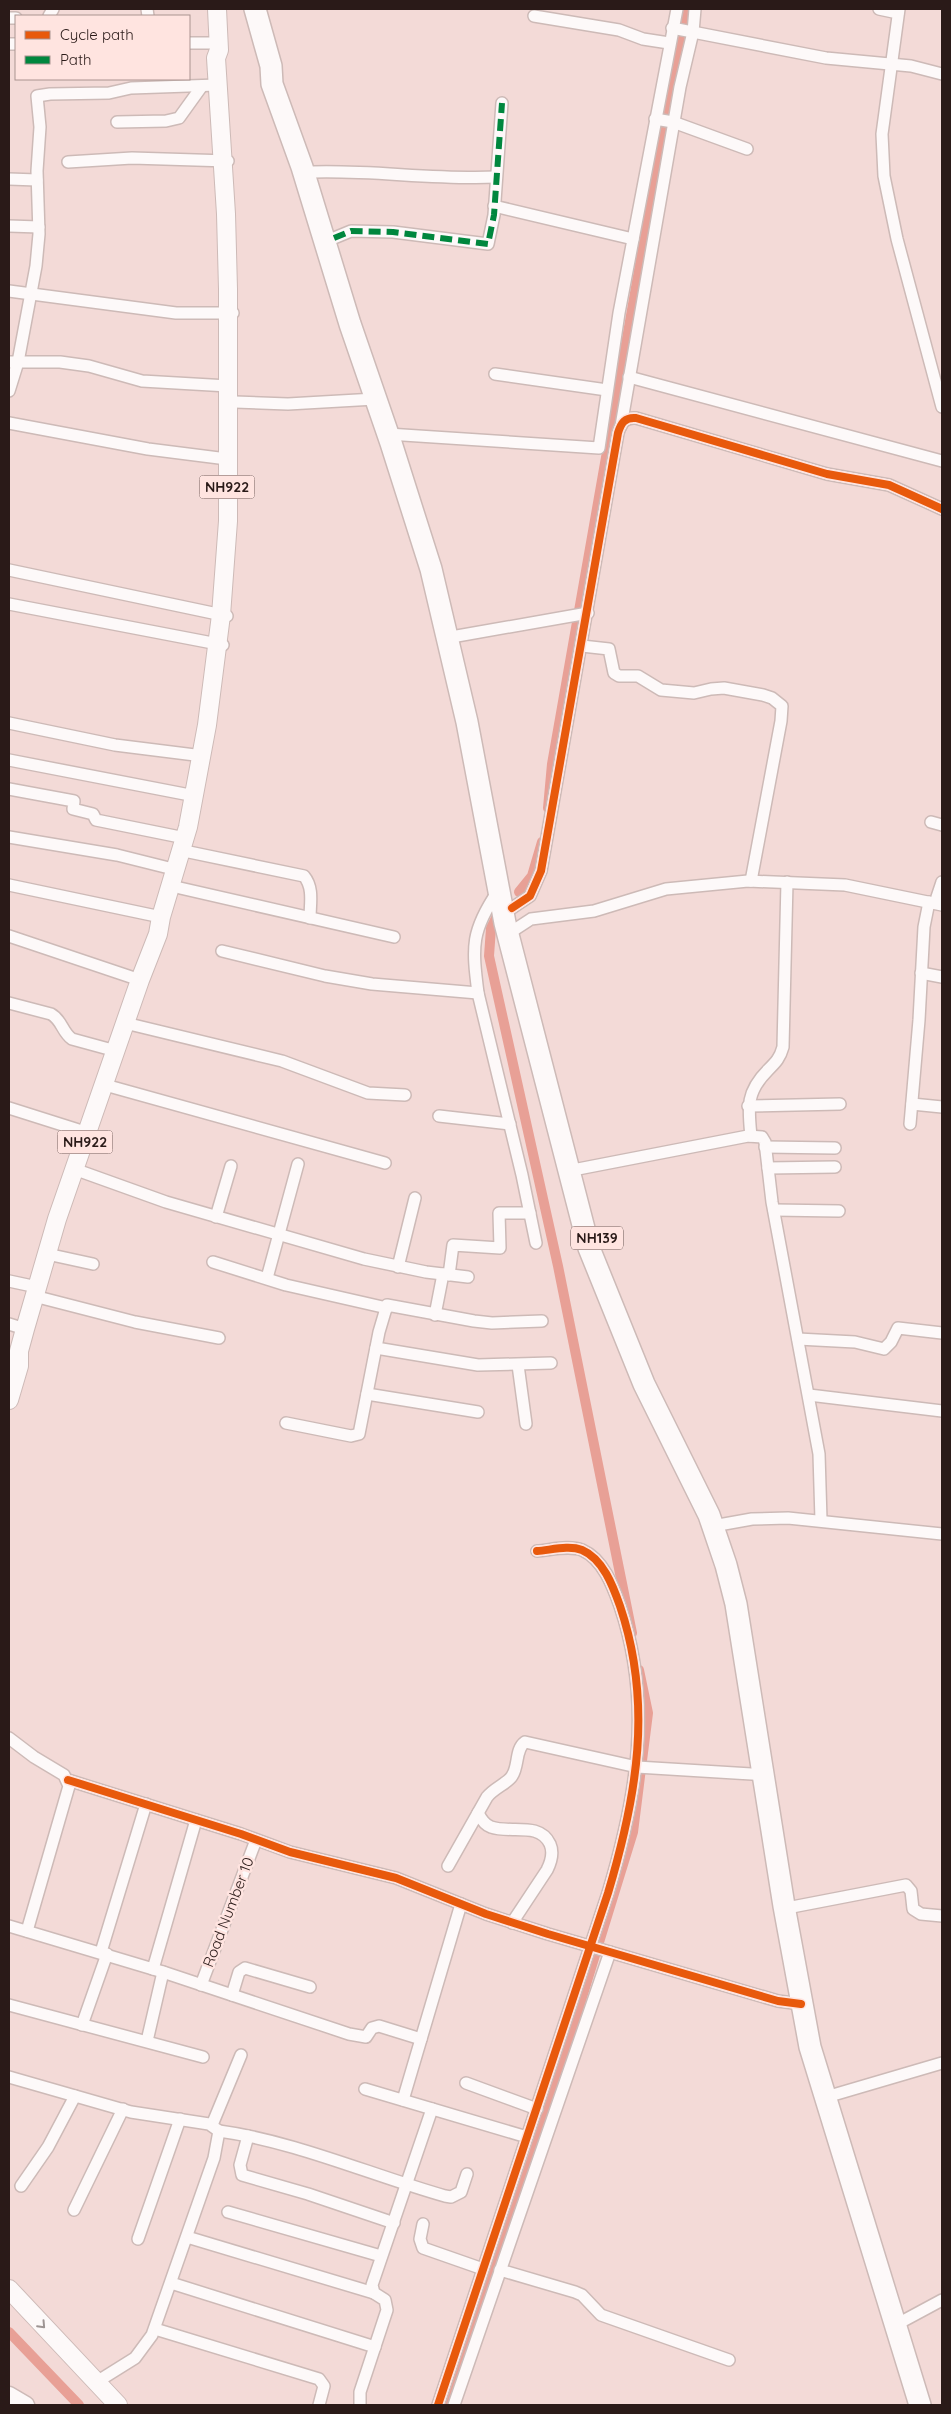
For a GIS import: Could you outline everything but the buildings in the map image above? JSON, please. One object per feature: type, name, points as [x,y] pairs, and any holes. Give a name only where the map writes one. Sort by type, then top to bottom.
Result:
[{"type":"highway","name":"NH139","points":[[255,9],[271,66],[272,84],[302,167],[375,399],[393,434]]},
{"type":"highway","name":"NH139","points":[[271,66],[279,72],[313,172],[444,601],[457,636],[512,923],[589,1248],[644,1384],[718,1525]]},
{"type":"highway","name":"NH139","points":[[444,601],[498,891],[512,923],[591,1220],[615,1287],[652,1377],[718,1525],[745,1605],[801,2004],[821,2088],[920,2405]]},
{"type":"highway","name":"NH139","points":[[769,1775],[814,2023],[833,2096],[931,2405]]},
{"type":"main road","points":[[217,9],[218,47],[209,85],[227,161]]},
{"type":"main road","points":[[158,934],[161,917],[176,870],[187,845],[210,757],[235,521],[235,402],[227,161],[222,56],[218,47]]},
{"type":"main road","name":"NH922","points":[[225,616],[228,520],[228,386],[232,313]]},
{"type":"main road","points":[[158,934],[169,922],[180,888],[222,644]]},
{"type":"main road","name":"NH922","points":[[9,1400],[19,1366],[20,1351],[17,1327],[35,1292],[74,1169],[158,934]]},
{"type":"main road","points":[[9,1373],[20,1351]]},
{"type":"main road","points":[[9,2289],[95,2383],[118,2405]]},
{"type":"street","points":[[512,923],[530,896],[540,871],[582,646],[583,614],[621,426],[673,122],[683,30],[677,9]]},
{"type":"street","points":[[599,448],[633,239],[669,43],[683,30],[695,9]]},
{"type":"street","points":[[879,9],[899,11],[882,134],[884,176],[897,239],[942,407]]},
{"type":"street","points":[[534,16],[619,30],[643,39],[669,43]]},
{"type":"street","points":[[683,30],[817,56],[892,66],[911,66],[942,74]]},
{"type":"street","points":[[190,43],[218,47]]},
{"type":"street","points":[[117,122],[166,121],[179,118],[209,85]]},
{"type":"street","points":[[9,391],[13,362],[31,296],[36,266],[39,227],[37,180],[40,127],[36,100],[39,95],[109,93],[131,88],[209,85]]},
{"type":"street","points":[[334,238],[351,230],[488,244],[494,206],[502,103]]},
{"type":"street","points":[[655,119],[673,122],[747,150]]},
{"type":"street","points":[[68,162],[132,158],[227,161]]},
{"type":"street","points":[[313,172],[358,172],[471,178],[496,177]]},
{"type":"street","points":[[9,179],[37,180]]},
{"type":"street","points":[[494,206],[633,239]]},
{"type":"street","points":[[9,226],[39,227]]},
{"type":"street","points":[[9,291],[31,296],[176,313],[232,313]]},
{"type":"street","points":[[13,362],[40,361],[88,366],[130,379],[161,384],[228,386]]},
{"type":"street","points":[[495,374],[607,390]]},
{"type":"street","points":[[629,377],[942,461]]},
{"type":"street","points":[[235,402],[306,404],[375,399]]},
{"type":"street","points":[[621,426],[629,417],[636,418],[813,470],[889,486],[942,509]]},
{"type":"street","points":[[9,422],[148,449],[227,459]]},
{"type":"street","points":[[393,434],[615,450]]},
{"type":"street","points":[[9,570],[225,616]]},
{"type":"street","points":[[9,604],[222,644]]},
{"type":"street","points":[[457,636],[562,616],[583,614]]},
{"type":"street","points":[[582,646],[609,649],[614,673],[619,676],[638,676],[660,690],[694,694],[710,689],[724,688],[763,695],[780,702],[782,706],[781,721],[751,881]]},
{"type":"street","points":[[9,723],[115,745],[203,756]]},
{"type":"street","points":[[9,760],[195,796]]},
{"type":"street","points":[[9,790],[74,801],[73,809],[93,814],[96,820],[304,876],[309,881],[311,890],[310,918]]},
{"type":"street","points":[[930,822],[942,825]]},
{"type":"street","points":[[9,837],[117,855],[176,870]]},
{"type":"street","points":[[512,923],[594,911],[666,890],[751,881],[844,885],[935,903]]},
{"type":"street","points":[[751,1136],[748,1106],[754,1089],[779,1059],[783,1047],[787,882]]},
{"type":"street","points":[[910,1124],[924,927],[942,882]]},
{"type":"street","points":[[9,885],[161,917]]},
{"type":"street","points":[[180,888],[394,937]]},
{"type":"street","points":[[498,891],[484,910],[476,934],[475,969],[478,993],[510,1124],[536,1243]]},
{"type":"street","points":[[9,936],[140,980]]},
{"type":"street","points":[[222,951],[325,976],[372,984],[478,993]]},
{"type":"street","points":[[921,972],[942,977]]},
{"type":"street","points":[[9,1003],[51,1014],[57,1018],[66,1035],[72,1039],[116,1051]]},
{"type":"street","points":[[125,1023],[282,1061],[368,1093],[405,1095]]},
{"type":"street","points":[[105,1085],[385,1163]]},
{"type":"street","points":[[748,1106],[840,1104]]},
{"type":"street","points":[[912,1104],[942,1108]]},
{"type":"street","points":[[9,1108],[88,1133]]},
{"type":"street","points":[[439,1116],[510,1124]]},
{"type":"street","points":[[578,1169],[751,1136],[762,1137],[819,1454],[821,1520]]},
{"type":"street","points":[[765,1147],[835,1148]]},
{"type":"street","points":[[266,1278],[280,1234],[298,1164]]},
{"type":"street","points":[[216,1217],[232,1166]]},
{"type":"street","points":[[768,1168],[834,1167]]},
{"type":"street","points":[[74,1169],[166,1202],[364,1259],[398,1267],[468,1277]]},
{"type":"street","points":[[398,1267],[415,1198]]},
{"type":"street","points":[[774,1210],[839,1211]]},
{"type":"street","points":[[436,1315],[453,1245],[500,1248],[499,1213],[530,1213]]},
{"type":"street","points":[[47,1254],[93,1264]]},
{"type":"street","points":[[213,1262],[266,1278],[387,1308]]},
{"type":"street","points":[[9,1281],[35,1292],[136,1322],[219,1338]]},
{"type":"street","points":[[286,1423],[357,1436],[361,1432],[376,1348],[387,1305],[436,1315],[492,1323],[542,1321]]},
{"type":"street","points":[[798,1339],[855,1342],[884,1348],[892,1342],[898,1328],[942,1333]]},
{"type":"street","points":[[376,1348],[456,1362],[518,1365],[550,1363]]},
{"type":"street","points":[[518,1365],[526,1424]]},
{"type":"street","points":[[367,1394],[478,1412]]},
{"type":"street","points":[[808,1395],[942,1412]]},
{"type":"street","points":[[718,1525],[761,1518],[821,1520],[942,1534]]},
{"type":"street","points":[[438,2405],[462,2356],[483,2293],[500,2270],[504,2231],[527,2137],[623,1841],[637,1766],[638,1694],[628,1632],[612,1586],[596,1560],[581,1550],[574,1548],[537,1551]]},
{"type":"street","points":[[9,1738],[68,1780],[306,1856],[396,1878],[512,1923],[778,2001],[801,2004]]},
{"type":"street","points":[[448,1866],[492,1791],[512,1776],[520,1748],[525,1742],[637,1766],[769,1775]]},
{"type":"street","points":[[27,1931],[68,1792],[68,1780]]},
{"type":"street","points":[[82,2025],[146,1804]]},
{"type":"street","points":[[478,1813],[482,1820],[493,1828],[540,1833],[551,1848],[551,1862],[547,1870],[512,1923]]},
{"type":"street","points":[[148,2042],[158,1971],[196,1820]]},
{"type":"street","name":"Road Number 10","points":[[201,1985],[256,1840]]},
{"type":"street","points":[[792,1907],[906,1885],[911,1891],[913,1909],[916,1912],[942,1916]]},
{"type":"street","points":[[403,2100],[461,1904]]},
{"type":"street","points":[[9,1926],[104,1953],[358,2037],[366,2038],[372,2028],[379,2026],[421,2039]]},
{"type":"street","points":[[483,2293],[483,2269],[504,2231],[610,1952]]},
{"type":"street","points":[[232,1995],[239,1972],[246,1968],[310,1987]]},
{"type":"street","points":[[9,2005],[203,2057]]},
{"type":"street","points":[[95,2383],[135,2358],[144,2349],[155,2329],[214,2158],[215,2128],[241,2055]]},
{"type":"street","points":[[833,2096],[942,2063]]},
{"type":"street","points":[[9,2077],[122,2109],[180,2119],[248,2136],[451,2197],[461,2192],[467,2174]]},
{"type":"street","points":[[466,2084],[537,2109]]},
{"type":"street","points":[[365,2089],[527,2137]]},
{"type":"street","points":[[20,2186],[48,2147],[75,2096]]},
{"type":"street","points":[[74,2210],[122,2109]]},
{"type":"street","points":[[374,2293],[372,2286],[381,2256],[408,2185],[432,2109]]},
{"type":"street","points":[[138,2239],[180,2119]]},
{"type":"street","points":[[248,2136],[240,2164],[242,2175],[308,2194],[394,2224]]},
{"type":"street","points":[[228,2212],[381,2256]]},
{"type":"street","points":[[423,2224],[420,2239],[424,2248],[483,2269]]},
{"type":"street","points":[[188,2237],[374,2293],[385,2300],[387,2304],[360,2392],[360,2405]]},
{"type":"street","points":[[500,2270],[575,2292],[582,2295],[601,2314],[729,2360]]},
{"type":"street","points":[[172,2283],[375,2347]]},
{"type":"street","points":[[903,2321],[942,2300]]},
{"type":"street","points":[[155,2329],[319,2379],[322,2382],[324,2392],[319,2405]]},
{"type":"street","points":[[454,2405],[462,2356]]},
{"type":"street","points":[[9,2395],[26,2405]]},
{"type":"waterway","points":[[548,808],[552,764],[685,9]]},
{"type":"waterway","points":[[519,892],[532,876],[542,842]]},
{"type":"waterway","points":[[500,910],[491,928],[489,956],[558,1266],[632,1633]]},
{"type":"waterway","points":[[448,2405],[534,2153],[633,1832],[648,1713],[639,1670]]},
{"type":"waterway","points":[[9,2332],[79,2405]]},
{"type":"marked path","points":[[334,238],[351,231],[393,232],[488,244],[494,215],[502,103]]},
{"type":"cycle path","points":[[512,908],[530,896],[541,871],[618,433],[624,421],[636,418],[827,474],[889,485],[942,509]]},
{"type":"cycle path","points":[[438,2405],[608,1893],[627,1821],[633,1785],[637,1750],[638,1714],[636,1679],[630,1642],[614,1590],[601,1566],[582,1550],[566,1548],[537,1551]]},
{"type":"cycle path","points":[[68,1780],[241,1834],[290,1852],[396,1878],[486,1914],[548,1934],[778,2001],[801,2004]]}]
